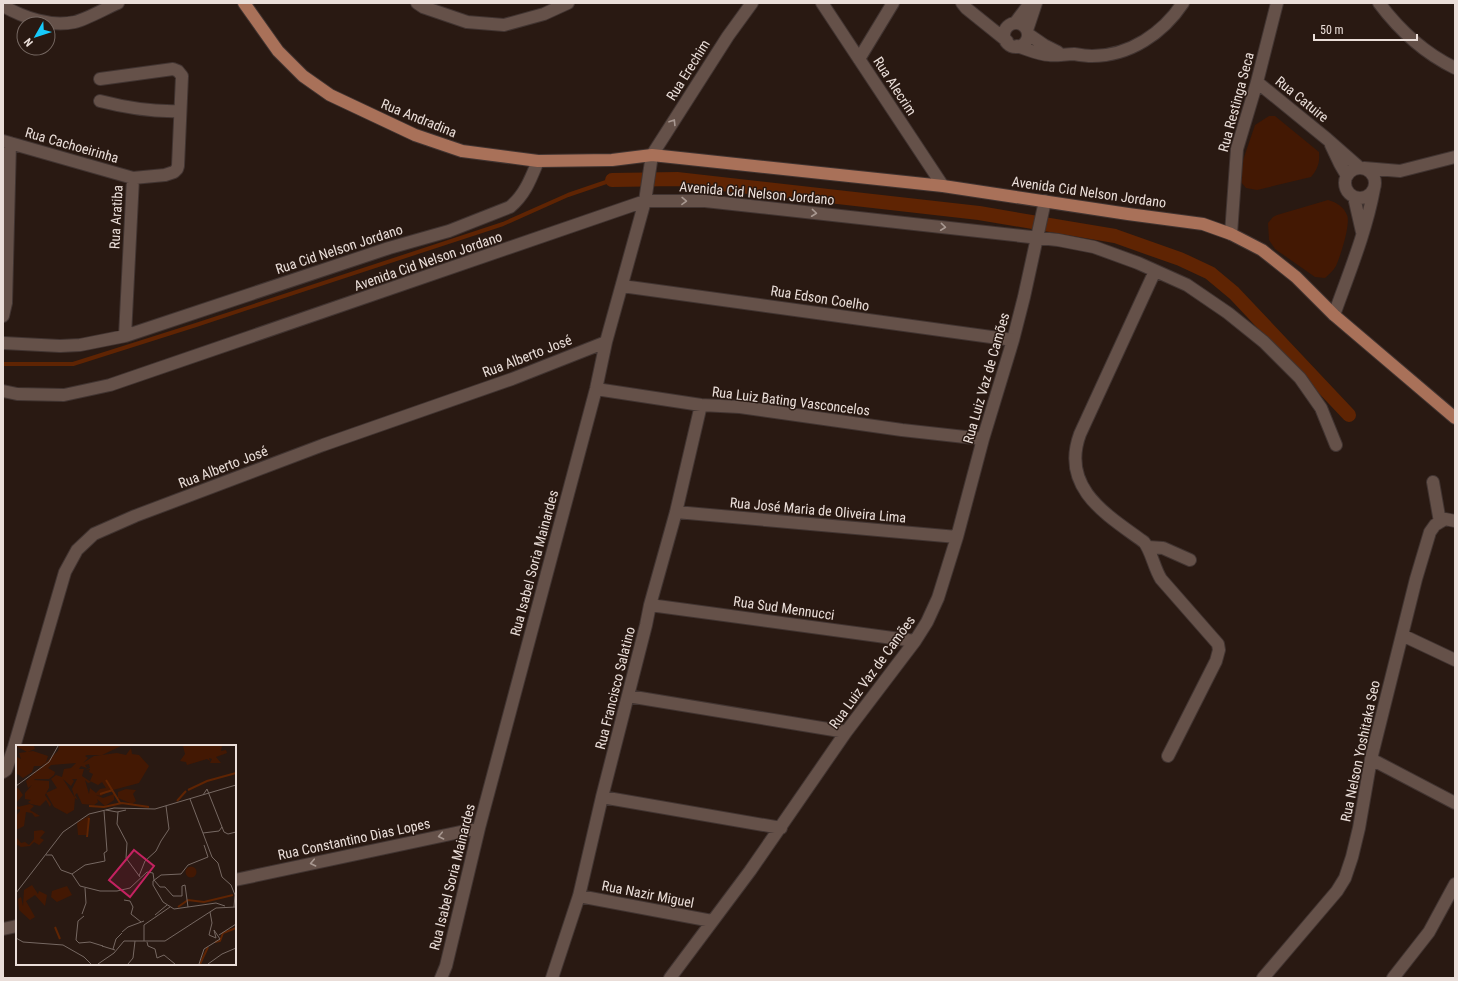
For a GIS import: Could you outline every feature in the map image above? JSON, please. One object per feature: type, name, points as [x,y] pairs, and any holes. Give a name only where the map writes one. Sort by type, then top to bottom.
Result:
[{"type":"main road","name":"Rua Andradina","points":[[244,3],[278,51],[303,76],[330,96],[415,135],[462,150],[538,161],[612,160],[652,155]]},
{"type":"main road","name":"Avenida Cid Nelson Jordano","points":[[652,155],[944,186],[1204,224],[1231,234],[1262,250],[1296,277],[1334,315],[1455,418]]},
{"type":"street","points":[[3,6],[20,16],[51,24],[76,22],[118,3]]},
{"type":"street","points":[[417,3],[423,7],[466,22],[504,25],[544,14],[568,3]]},
{"type":"street","name":"Rua Erechim","points":[[652,155],[728,36],[752,3]]},
{"type":"street","name":"Rua Alecrim","points":[[822,3],[944,186]]},
{"type":"street","points":[[859,59],[894,3]]},
{"type":"street","points":[[962,3],[966,8],[1012,44],[1049,55],[1061,54],[1092,56],[1112,54],[1129,49],[1149,39],[1176,14],[1183,3]]},
{"type":"street","points":[[1012,44],[1005,34],[1006,30],[1013,24],[1030,3]]},
{"type":"street","points":[[1012,44],[1024,44],[1028,38],[1027,32],[1036,3]]},
{"type":"street","name":"Rua Restinga Seca","points":[[1231,234],[1237,149],[1257,82],[1277,3]]},
{"type":"street","points":[[1379,3],[1397,25],[1415,43],[1438,60],[1455,68]]},
{"type":"street","points":[[978,17],[989,21],[1022,24],[1027,32],[1044,45],[1061,54]]},
{"type":"street","name":"Rua Aratiba","points":[[100,79],[173,69],[178,71],[182,76],[177,169],[165,176],[133,178],[124,336]]},
{"type":"street","name":"Rua Catuire","points":[[1257,82],[1328,138],[1362,168]]},
{"type":"street","points":[[100,100],[142,110],[180,111]]},
{"type":"street","name":"Rua Catuire","points":[[1328,138],[1347,176]]},
{"type":"street","points":[[3,316],[6,303],[6,142]]},
{"type":"street","name":"Rua Cachoeirinha","points":[[6,142],[133,178]]},
{"type":"street","name":"Rua Isabel Soria Mainardes","points":[[441,978],[446,966],[479,828],[646,195],[652,155]]},
{"type":"street","points":[[1400,171],[1374,188],[1368,196],[1359,198],[1354,197],[1346,188],[1347,176],[1355,169],[1362,168],[1400,171],[1455,157]]},
{"type":"street","name":"Rua Cid Nelson Jordano","points":[[124,336],[389,248],[448,231],[510,207],[518,201],[524,193],[538,161]]},
{"type":"street","points":[[1334,315],[1370,210],[1375,182],[1372,173],[1362,168]]},
{"type":"street","name":"Avenida Cid Nelson Jordano","points":[[3,391],[17,394],[64,395],[110,385],[646,195],[705,202],[1038,233],[1058,240],[1094,246],[1155,270],[1187,285],[1228,312],[1264,342],[1300,378],[1321,408],[1336,446]]},
{"type":"street","points":[[1354,197],[1362,235]]},
{"type":"street","name":"Rua Luiz Vaz de Camões","points":[[670,978],[750,871],[846,732],[915,641],[927,622],[938,598],[957,537],[983,439],[1013,340],[1045,201]]},
{"type":"street","points":[[1155,270],[1080,434],[1075,447],[1075,458],[1079,482],[1093,501],[1110,518],[1144,542],[1148,547],[1156,570],[1161,579],[1218,644],[1219,650],[1216,660],[1168,756]]},
{"type":"street","name":"Rua Edson Coelho","points":[[622,286],[1013,340]]},
{"type":"street","points":[[3,343],[60,346],[124,336]]},
{"type":"street","name":"Rua Alberto José","points":[[3,772],[6,770],[14,747],[65,572],[77,550],[94,534],[135,516],[323,445],[512,379],[606,342]]},
{"type":"street","name":"Rua Luiz Bating Vasconcelos","points":[[596,389],[701,405],[740,407],[902,430],[983,439]]},
{"type":"street","name":"Rua Francisco Salatino","points":[[552,978],[578,896],[650,605],[676,512],[701,405]]},
{"type":"street","points":[[1433,482],[1440,522],[1445,519],[1454,520]]},
{"type":"street","name":"Rua José Maria de Oliveira Lima","points":[[676,512],[957,537]]},
{"type":"street","name":"Rua Nelson Yoshitaka Seo","points":[[1263,978],[1332,896],[1345,878],[1359,828],[1371,759],[1402,635],[1430,532],[1435,525],[1440,522]]},
{"type":"street","points":[[1148,547],[1163,548],[1190,560]]},
{"type":"street","name":"Rua Sud Mennucci","points":[[650,605],[915,641]]},
{"type":"street","points":[[1402,635],[1455,660]]},
{"type":"street","points":[[628,696],[846,732]]},
{"type":"street","points":[[1371,759],[1455,803]]},
{"type":"street","points":[[602,797],[781,828]]},
{"type":"street","name":"Rua Constantino Dias Lopes","points":[[236,880],[479,828]]},
{"type":"street","points":[[1393,978],[1430,932],[1455,884]]},
{"type":"street","name":"Rua Nazir Miguel","points":[[578,896],[712,921]]},
{"type":"street","points":[[3,929],[16,926]]},
{"type":"shaded area","points":[[1269,116],[1275,116],[1319,152],[1318,165],[1311,177],[1257,190],[1246,188],[1240,181],[1240,169],[1255,125]]},
{"type":"shaded area","points":[[1328,200],[1339,205],[1346,212],[1348,226],[1340,256],[1335,268],[1325,278],[1315,277],[1275,249],[1269,240],[1268,223],[1277,215]]},
{"type":"waterway","points":[[612,180],[677,179],[979,213],[1115,236],[1180,259],[1210,273],[1234,293],[1349,415]]},
{"type":"waterway","points":[[3,364],[73,364],[503,224],[568,195],[612,180]]}]
